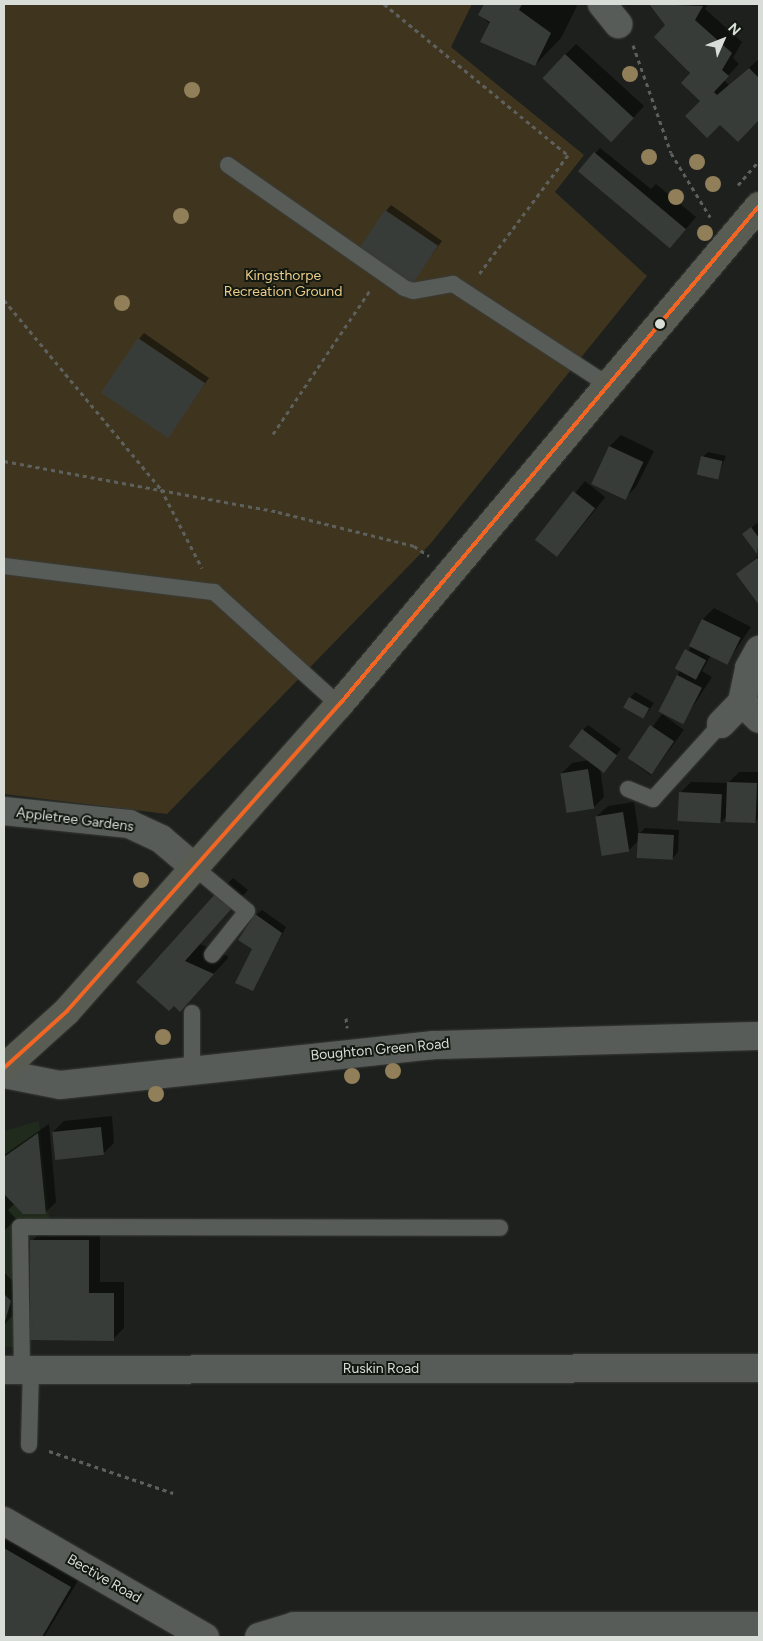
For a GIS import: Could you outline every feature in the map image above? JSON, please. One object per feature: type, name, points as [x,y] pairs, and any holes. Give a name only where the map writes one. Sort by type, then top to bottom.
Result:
[{"type":"highway","points":[[4,1068],[62,1017],[194,866],[339,705],[759,206]]},
{"type":"street","points":[[721,724],[750,710],[749,668],[759,650]]},
{"type":"street","name":"Appletree Gardens","points":[[4,811],[129,824],[161,838],[194,866]]},
{"type":"street","name":"Boughton Green Road","points":[[4,1074],[60,1085],[192,1069],[434,1045],[759,1036]]},
{"type":"street","name":"Ruskin Road","points":[[19,1370],[759,1368]]},
{"type":"street","name":"Bective Road","points":[[4,1521],[205,1637]]},
{"type":"street","points":[[259,1637],[294,1626],[759,1626]]},
{"type":"lane","points":[[228,165],[382,273],[413,291],[446,283],[466,292],[608,385]]},
{"type":"lane","points":[[4,566],[214,592],[339,705]]},
{"type":"lane","points":[[628,789],[653,799],[721,724]]},
{"type":"lane","points":[[194,866],[247,911],[212,955]]},
{"type":"lane","points":[[192,1013],[192,1069]]},
{"type":"lane","points":[[29,1445],[19,1370],[20,1227],[500,1228]]},
{"type":"path","points":[[384,4],[568,155],[466,292]]},
{"type":"path","points":[[610,14],[637,52],[671,153],[710,217]]},
{"type":"path","points":[[272,434],[382,273]]},
{"type":"path","points":[[4,300],[162,489],[214,592]]},
{"type":"path","points":[[4,461],[162,489],[414,546],[451,572]]},
{"type":"path","points":[[29,1445],[173,1493]]},
{"type":"shaded area","points":[[39,1121],[50,1225],[21,1225],[17,1347],[4,1347],[4,1131]]},
{"type":"green space","name":"Kingsthorpe Recreation Ground","points":[[4,4],[472,4],[451,47],[584,155],[555,192],[647,276],[431,543],[167,814],[4,794]]},
{"type":"building","points":[[484,4],[522,4],[519,10],[551,33],[535,66],[480,42],[490,22],[478,15]]},
{"type":"building","points":[[649,4],[703,6],[695,20],[732,53],[722,70],[729,76],[714,92],[717,95],[749,68],[759,78],[759,120],[738,142],[720,125],[707,138],[685,116],[700,101],[681,83],[690,73],[654,37],[665,25]]},
{"type":"building","points":[[565,54],[634,118],[611,142],[542,78]]},
{"type":"building","points":[[594,152],[686,229],[670,248],[578,171]]},
{"type":"building","points":[[385,210],[438,246],[412,285],[359,249]]},
{"type":"building","points":[[138,338],[205,383],[168,438],[101,393]]},
{"type":"building","points":[[609,446],[643,462],[626,500],[591,484]]},
{"type":"building","points":[[701,456],[722,461],[718,479],[697,475]]},
{"type":"building","points":[[573,491],[595,508],[557,557],[535,540]]},
{"type":"building","points":[[751,527],[759,538],[757,554],[742,534]]},
{"type":"building","points":[[757,558],[759,561],[759,605],[736,574]]},
{"type":"building","points":[[702,619],[741,638],[727,665],[689,646]]},
{"type":"building","points":[[685,649],[706,660],[696,680],[675,668]]},
{"type":"building","points":[[677,675],[702,688],[683,724],[658,712]]},
{"type":"building","points":[[629,697],[649,708],[643,719],[623,707]]},
{"type":"building","points":[[650,725],[674,741],[652,774],[628,758]]},
{"type":"building","points":[[582,729],[617,755],[604,773],[569,747]]},
{"type":"building","points":[[588,769],[594,809],[567,813],[560,773]]},
{"type":"building","points":[[727,782],[757,783],[756,823],[726,822]]},
{"type":"building","points":[[679,792],[722,794],[720,823],[677,821]]},
{"type":"building","points":[[623,812],[629,852],[602,856],[595,816]]},
{"type":"building","points":[[638,833],[674,835],[673,860],[637,858]]},
{"type":"building","points":[[216,893],[233,907],[185,961],[214,974],[180,1012],[174,1006],[169,1011],[136,982]]},
{"type":"building","points":[[255,914],[282,933],[253,991],[235,983],[252,949],[238,940]]},
{"type":"building","points":[[101,1127],[104,1155],[55,1160],[52,1132]]},
{"type":"building","points":[[38,1133],[46,1214],[23,1214],[4,1194],[4,1157]]},
{"type":"building","points":[[30,1240],[89,1240],[89,1293],[114,1293],[114,1341],[30,1340]]},
{"type":"building","points":[[4,1294],[11,1301],[4,1325]]},
{"type":"building","points":[[4,1548],[71,1587],[42,1637],[4,1637]]},
{"type":"transit line","points":[[4,1068],[67,1011],[339,705],[759,206]]}]
